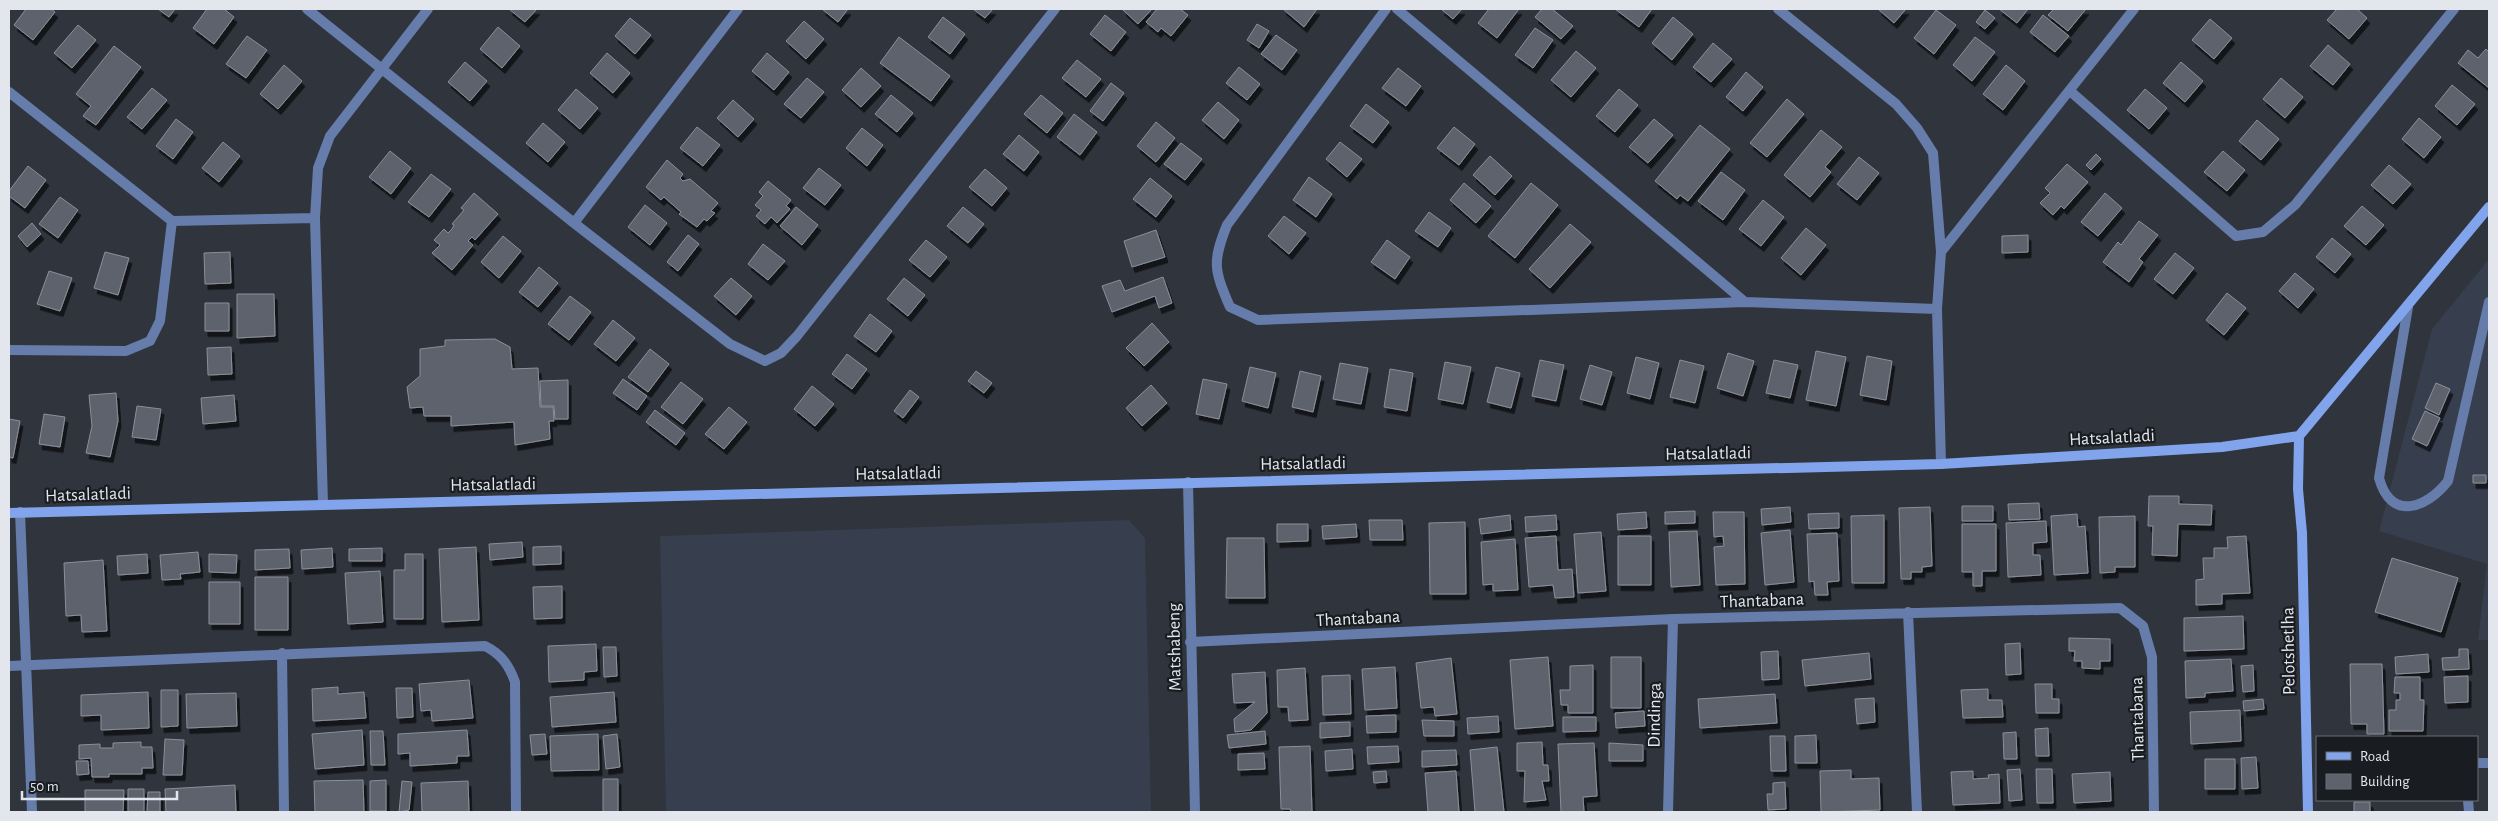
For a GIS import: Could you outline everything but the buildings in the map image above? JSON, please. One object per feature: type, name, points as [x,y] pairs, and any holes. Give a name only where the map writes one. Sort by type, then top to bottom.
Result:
[{"type":"street","points":[[306,9],[574,223],[730,344],[765,361],[781,353],[796,336],[1055,9]]},
{"type":"street","points":[[323,504],[315,218],[318,168],[330,136],[428,9]]},
{"type":"street","points":[[574,223],[738,9]]},
{"type":"street","points":[[1386,9],[1227,225],[1216,252],[1217,277],[1230,307],[1258,320],[1744,302],[1937,310]]},
{"type":"street","points":[[1397,9],[1744,302]]},
{"type":"street","points":[[1778,9],[1896,104],[1917,128],[1933,153],[1941,252],[1937,310],[1940,464]]},
{"type":"street","points":[[1941,252],[2134,9]]},
{"type":"street","points":[[2070,91],[2236,236],[2263,232],[2295,205],[2454,9]]},
{"type":"street","points":[[9,92],[172,221],[315,218]]},
{"type":"street","points":[[2299,436],[2408,307],[2489,207]]},
{"type":"street","points":[[9,350],[126,351],[150,341],[160,321],[172,221]]},
{"type":"street","points":[[2408,307],[2379,478],[2385,492],[2394,501],[2413,508],[2426,503],[2440,492],[2448,482],[2489,302]]},
{"type":"street","name":"Hatsalatladi","points":[[9,513],[1940,464],[2222,447],[2299,436]]},
{"type":"street","name":"Pelotshetlha","points":[[2299,436],[2298,489],[2302,533],[2312,760],[2308,812]]},
{"type":"street","name":"Matshabeng","points":[[1188,482],[1195,812]]},
{"type":"street","points":[[20,512],[32,812]]},
{"type":"street","name":"Thantabana","points":[[1190,642],[1673,619],[2120,608],[2142,626],[2152,656],[2154,812]]},
{"type":"street","points":[[1908,612],[1917,812]]},
{"type":"street","name":"Dindinga","points":[[1668,812],[1673,619]]},
{"type":"street","points":[[9,666],[282,653],[485,646],[495,651],[510,668],[515,682],[516,812]]},
{"type":"street","points":[[282,653],[284,812]]},
{"type":"shaded area","points":[[2489,259],[2489,640],[2478,640],[2487,564],[2379,531],[2432,329]]},
{"type":"shaded area","points":[[1129,520],[1145,538],[1151,812],[666,812],[660,536]]}]
